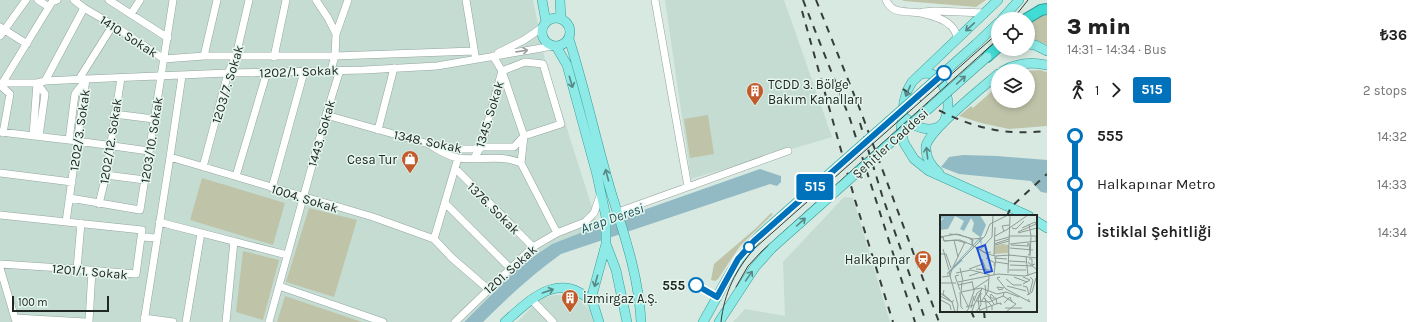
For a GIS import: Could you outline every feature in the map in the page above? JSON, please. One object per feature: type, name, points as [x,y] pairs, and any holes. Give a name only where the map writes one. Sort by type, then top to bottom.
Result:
[{"type":"highway","points":[[1035,14],[1041,10],[1047,9]]},
{"type":"highway","points":[[987,57],[991,54]]},
{"type":"main road","points":[[542,0],[545,24],[543,36],[547,43],[554,46],[567,65],[606,217],[606,244],[593,292],[593,303],[599,322]]},
{"type":"main road","points":[[560,0],[561,19]]},
{"type":"main road","points":[[998,0],[909,86],[903,106],[901,130],[902,138],[914,159],[926,169],[1027,215]]},
{"type":"main road","points":[[1008,12],[1019,0]]},
{"type":"main road","points":[[545,24],[554,18],[561,19],[566,21],[570,29],[569,39],[618,212],[639,293],[641,319],[633,322]]},
{"type":"main road","name":"Şehitler Caddesi","points":[[703,322],[738,259],[760,235],[991,30]]},
{"type":"main road","points":[[554,46],[564,44],[569,39]]},
{"type":"main road","points":[[1035,46],[1047,51]]},
{"type":"main road","name":"Şehitler Caddesi","points":[[719,322],[755,267],[772,248],[987,57]]},
{"type":"main road","points":[[1023,64],[1038,63],[1047,65]]},
{"type":"main road","points":[[917,77],[924,73],[930,74],[939,79],[944,86],[948,107],[942,125]]},
{"type":"main road","points":[[944,178],[929,163],[926,150],[930,137],[991,80]]},
{"type":"main road","points":[[903,106],[906,119],[913,125],[929,129],[942,125]]},
{"type":"main road","points":[[1037,222],[1047,228]]},
{"type":"main road","points":[[606,244],[616,270],[627,322]]},
{"type":"main road","points":[[505,322],[531,299],[548,290],[559,288],[569,289],[585,295],[593,303]]},
{"type":"street","points":[[26,0],[1,31],[27,44]]},
{"type":"street","points":[[38,0],[49,7]]},
{"type":"street","points":[[57,0],[52,2],[27,44],[1,83],[10,94],[2,132],[149,150]]},
{"type":"street","name":"1410. Sokak","points":[[75,0],[84,8],[113,25],[164,59]]},
{"type":"street","points":[[109,0],[168,38]]},
{"type":"street","points":[[131,14],[140,0]]},
{"type":"street","name":"1203/10. Sokak","points":[[70,198],[140,210],[173,0]]},
{"type":"street","points":[[204,56],[217,0]]},
{"type":"street","name":"1203/7. Sokak","points":[[203,167],[228,73],[236,56],[247,0]]},
{"type":"street","points":[[274,57],[286,0]]},
{"type":"street","points":[[316,0],[328,18],[336,34]]},
{"type":"street","points":[[331,70],[335,56],[336,34],[348,0]]},
{"type":"street","points":[[466,0],[475,60]]},
{"type":"street","points":[[655,0],[688,187]]},
{"type":"street","points":[[886,0],[889,6],[894,10],[921,13],[944,20],[951,25],[958,38]]},
{"type":"street","points":[[36,136],[45,94],[41,82],[84,8]]},
{"type":"street","points":[[921,13],[934,11],[985,13]]},
{"type":"street","points":[[493,56],[524,40],[545,24]]},
{"type":"street","name":"1202/3. Sokak","points":[[69,140],[75,94],[113,25]]},
{"type":"street","name":"1202/1. Sokak","points":[[1,83],[437,66],[554,46]]},
{"type":"street","name":"1202/1. Sokak","points":[[164,59],[204,56],[335,56],[474,51]]},
{"type":"street","name":"1345. Sokak","points":[[493,56],[502,71],[524,136],[561,124],[542,64],[525,62],[502,71]]},
{"type":"street","points":[[378,130],[394,68]]},
{"type":"street","name":"1443. Sokak","points":[[269,322],[326,115],[340,70]]},
{"type":"street","name":"1345. Sokak","points":[[474,158],[481,147],[502,71]]},
{"type":"street","points":[[236,176],[267,72]]},
{"type":"street","points":[[272,188],[304,72]]},
{"type":"street","points":[[173,322],[144,320],[159,222],[173,158],[182,76]]},
{"type":"street","name":"1202/12. Sokak","points":[[99,204],[106,175],[114,114],[121,78]]},
{"type":"street","name":"1202/3. Sokak","points":[[66,222],[77,140],[82,79]]},
{"type":"street","points":[[114,114],[154,119]]},
{"type":"street","name":"1348. Sokak","points":[[326,115],[429,144],[457,149],[474,150],[481,147],[514,147],[524,136]]},
{"type":"street","points":[[524,136],[521,163],[557,233]]},
{"type":"street","points":[[429,144],[443,153],[458,158],[511,159],[521,163]]},
{"type":"street","points":[[618,212],[788,151]]},
{"type":"street","name":"1004. Sokak","points":[[173,158],[373,217],[434,239]]},
{"type":"street","points":[[458,158],[434,239],[452,258],[488,289]]},
{"type":"street","name":"1376. Sokak","points":[[455,168],[533,247]]},
{"type":"street","points":[[0,173],[72,182]]},
{"type":"street","points":[[106,175],[144,180]]},
{"type":"street","name":"1201. Sokak","points":[[456,322],[488,289],[533,247],[557,233],[585,222],[594,213],[601,193]]},
{"type":"street","points":[[445,203],[510,268]]},
{"type":"street","points":[[0,215],[142,230],[141,237],[157,238]]},
{"type":"street","points":[[159,222],[287,255]]},
{"type":"street","points":[[77,269],[81,223]]},
{"type":"street","points":[[186,322],[201,233]]},
{"type":"street","name":"1201/1. Sokak","points":[[0,264],[136,274],[141,237]]},
{"type":"street","points":[[226,322],[234,241]]},
{"type":"street","points":[[0,268],[16,320],[87,322],[92,270]]},
{"type":"street","points":[[136,274],[151,275]]},
{"type":"street","points":[[279,286],[383,322]]},
{"type":"street","points":[[531,299],[553,322]]},
{"type":"shaded area","points":[[0,0],[533,0],[545,60],[598,226],[552,244],[520,266],[463,322],[0,322]]},
{"type":"shaded area","points":[[665,0],[784,0],[832,137],[691,179]]},
{"type":"shaded area","points":[[902,0],[986,0],[976,7]]},
{"type":"shaded area","points":[[1047,12],[1047,45],[1035,40],[1035,18]]},
{"type":"shaded area","points":[[1035,70],[1047,72],[1047,126],[1009,129],[981,123],[959,116],[971,106],[973,108],[991,92],[991,108],[1035,108]]},
{"type":"shaded area","points":[[708,115],[714,154],[690,158],[684,119]]},
{"type":"shaded area","points":[[202,178],[285,203],[273,245],[190,220]]},
{"type":"shaded area","points":[[844,197],[853,198],[890,322],[733,322],[745,309],[785,316],[783,262]]},
{"type":"shaded area","points":[[309,208],[357,220],[334,297],[286,282]]},
{"type":"shaded area","points":[[771,213],[773,214],[740,246],[718,279],[715,281],[711,280],[714,264],[755,229]]},
{"type":"shaded area","points":[[243,251],[279,260],[263,320],[236,312]]},
{"type":"shaded area","points":[[556,295],[569,295],[581,301],[590,310],[593,322],[517,322],[541,298]]},
{"type":"shaded area","points":[[285,296],[362,322],[277,322]]},
{"type":"water","points":[[963,155],[1047,160],[1047,193],[1041,192],[1031,181],[959,174],[941,167],[949,157]]},
{"type":"water","points":[[760,169],[781,176],[781,182],[777,186],[770,184],[561,254],[520,286],[483,322],[464,322],[520,266],[552,244],[598,226]]},
{"type":"tram line","points":[[1019,12],[1028,0]]},
{"type":"tram line","points":[[721,322],[725,301],[732,282],[742,264],[755,248],[991,39]]},
{"type":"tram line","points":[[736,287],[748,266],[762,251],[991,46]]},
{"type":"railway","points":[[803,0],[850,119],[915,322]]},
{"type":"railway","points":[[816,0],[861,112],[939,322]]},
{"type":"railway","points":[[802,11],[855,200],[893,322]]},
{"type":"railway","points":[[903,89],[943,112],[975,125],[1008,132],[1047,131]]},
{"type":"railway","points":[[860,123],[882,195],[926,322]]},
{"type":"railway","points":[[1007,215],[1011,207],[1047,174]]},
{"type":"railway","points":[[971,312],[976,322]]},
{"type":"railway","points":[[984,312],[985,322]]},
{"type":"bus line","name":"515","points":[[696,285],[717,297],[738,259],[760,235],[944,73]]},
{"type":"place","name":"TCDD 3. Bölge Bakım Kanalları","points":[[755,106]]},
{"type":"place","name":"Cesa Tur","points":[[410,174]]},
{"type":"place","name":"Halkapınar","points":[[923,274]]},
{"type":"place","name":"555","points":[[696,285]]},
{"type":"place","name":"İzmirgaz A.Ş.","points":[[570,313]]},
{"type":"water label","name":"Arap Deresi","points":[[612,218]]}]
